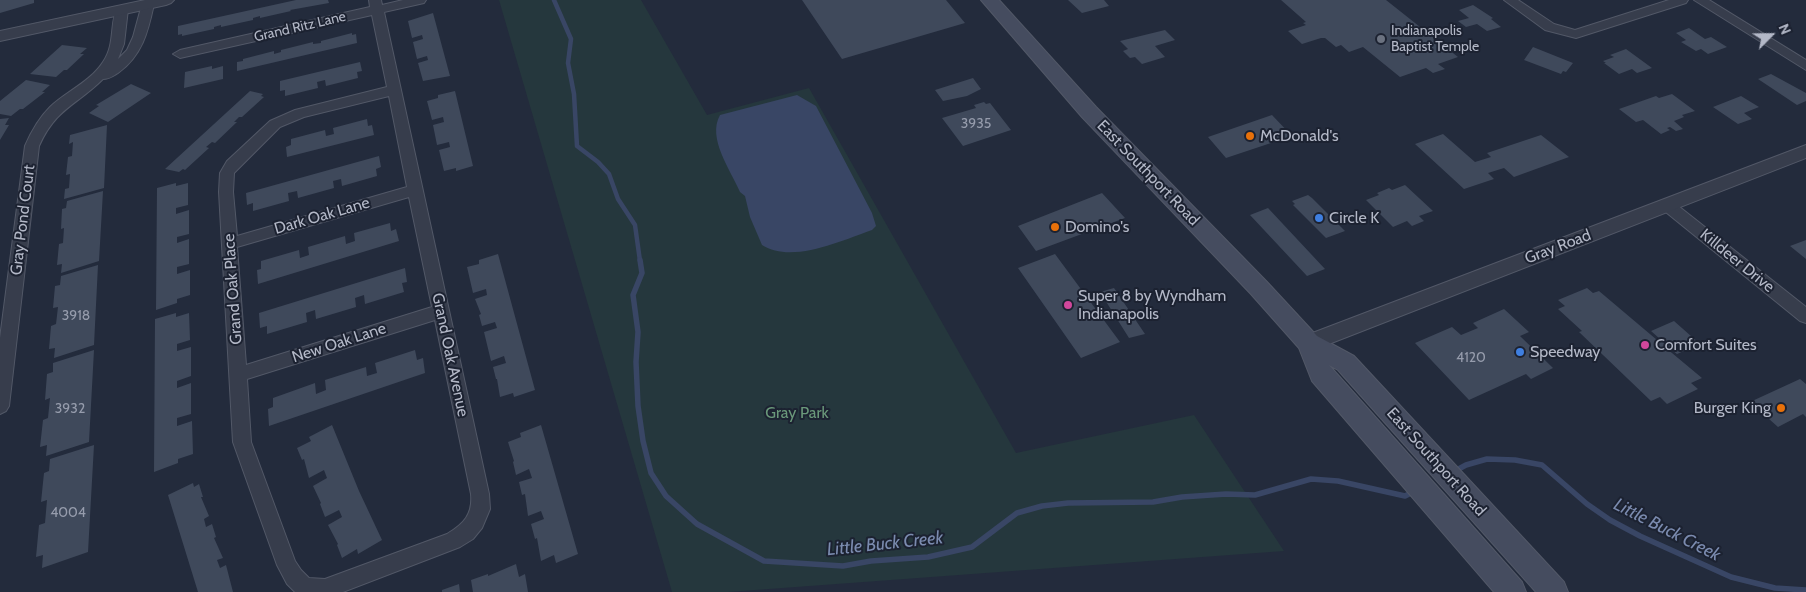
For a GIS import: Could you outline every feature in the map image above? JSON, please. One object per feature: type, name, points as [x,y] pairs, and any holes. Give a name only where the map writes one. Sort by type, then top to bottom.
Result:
[{"type":"main road","name":"East Southport Road","points":[[990,0],[1089,112],[1259,288],[1309,343],[1346,363],[1554,592]]},
{"type":"main road","name":"East Southport Road","points":[[1309,343],[1320,374],[1512,592]]},
{"type":"street","points":[[0,36],[135,5],[166,0]]},
{"type":"street","name":"Grand Ritz Lane","points":[[180,54],[376,5],[420,0]]},
{"type":"street","points":[[1510,0],[1552,28],[1564,33],[1576,34],[1682,0]]},
{"type":"street","points":[[1700,0],[1806,66]]},
{"type":"street","name":"Gray Pond Court","points":[[87,87],[103,72],[113,56],[135,5]]},
{"type":"street","name":"Gray Pond Court","points":[[0,406],[32,146],[40,129],[49,117],[87,87],[120,65],[135,51],[142,35],[135,5]]},
{"type":"street","name":"Grand Oak Avenue","points":[[301,586],[312,590],[325,589],[462,536],[478,520],[481,512],[480,494],[376,5]]},
{"type":"street","name":"Grand Oak Place","points":[[301,586],[292,577],[287,566],[245,454],[240,430],[226,192],[227,173],[240,155],[258,138],[275,124],[290,116],[394,90]]},
{"type":"street","name":"Gray Road","points":[[1309,343],[1806,151]]},
{"type":"street","name":"Dark Oak Lane","points":[[230,243],[414,190]]},
{"type":"street","name":"Killdeer Drive","points":[[1668,205],[1806,316]]},
{"type":"street","name":"New Oak Lane","points":[[238,376],[441,311]]},
{"type":"green space","name":"Gray Park","points":[[499,0],[641,0],[707,115],[809,88],[1016,453],[1194,415],[1284,551],[728,592],[672,592]]},
{"type":"water","points":[[797,95],[816,106],[872,213],[876,226],[872,230],[831,245],[801,252],[787,252],[774,250],[762,245],[750,217],[745,196],[740,192],[721,154],[716,134],[720,115]]},
{"type":"building","points":[[0,0],[34,0],[34,3],[0,13]]},
{"type":"building","points":[[296,0],[328,0],[329,3],[260,18],[260,16],[253,18],[253,20],[221,27],[221,25],[214,27],[214,29],[182,36],[182,34],[178,35],[178,26]]},
{"type":"building","points":[[802,0],[946,0],[965,23],[842,59]]},
{"type":"building","points":[[1068,0],[1104,0],[1109,6],[1082,13]]},
{"type":"building","name":"Indianapolis Baptist Temple","points":[[1281,0],[1386,0],[1458,57],[1438,64],[1445,69],[1433,73],[1426,68],[1400,77],[1363,47],[1349,52],[1341,45],[1336,47],[1325,38],[1302,44],[1288,31],[1306,25],[1303,23],[1306,22]]},
{"type":"building","points":[[1473,5],[1493,18],[1491,19],[1501,27],[1487,31],[1477,24],[1466,27],[1458,21],[1469,18],[1459,10]]},
{"type":"building","points":[[433,13],[450,76],[423,81],[418,63],[428,60],[427,56],[417,59],[413,42],[423,39],[422,35],[412,38],[408,21]]},
{"type":"building","points":[[1689,28],[1705,39],[1711,37],[1727,47],[1708,54],[1701,49],[1696,51],[1681,42],[1686,40],[1676,33]]},
{"type":"building","points":[[1165,30],[1175,40],[1155,46],[1165,57],[1142,64],[1135,57],[1130,58],[1123,51],[1128,49],[1120,41]]},
{"type":"building","points":[[352,33],[352,35],[356,34],[357,43],[237,71],[237,62],[243,61],[243,59],[274,51],[274,54],[281,52],[281,50],[313,42],[313,44],[321,43],[321,41]]},
{"type":"building","points":[[62,45],[87,48],[80,54],[84,54],[67,70],[64,70],[56,77],[30,74]]},
{"type":"building","points":[[1533,47],[1573,63],[1566,72],[1563,71],[1561,74],[1524,60]]},
{"type":"building","points":[[1626,49],[1652,68],[1637,73],[1632,69],[1619,74],[1604,63],[1606,63],[1603,61],[1614,57],[1610,55]]},
{"type":"building","points":[[360,62],[362,71],[357,72],[358,78],[326,86],[325,80],[317,82],[318,88],[285,96],[285,90],[280,91],[280,81]]},
{"type":"building","points":[[212,66],[212,69],[223,66],[223,79],[184,88],[185,72]]},
{"type":"building","points":[[1771,74],[1806,93],[1806,101],[1797,105],[1758,79]]},
{"type":"building","points":[[973,78],[981,89],[967,96],[943,101],[935,90]]},
{"type":"building","points":[[26,80],[50,85],[42,92],[45,92],[11,116],[0,114],[0,101]]},
{"type":"building","points":[[131,84],[151,93],[108,122],[89,113],[99,106],[96,105]]},
{"type":"building","points":[[250,91],[263,94],[261,96],[264,97],[242,117],[239,117],[234,122],[237,122],[215,143],[212,142],[206,147],[209,148],[185,170],[183,169],[179,172],[165,169]]},
{"type":"building","points":[[455,91],[473,166],[456,171],[456,168],[444,171],[439,150],[450,147],[449,142],[437,145],[433,125],[444,122],[443,117],[432,120],[427,101],[438,98],[438,95]]},
{"type":"building","points":[[1672,94],[1695,111],[1682,115],[1684,117],[1674,121],[1683,129],[1676,131],[1670,127],[1667,128],[1670,130],[1661,134],[1643,120],[1636,122],[1619,109],[1656,96],[1659,98]]},
{"type":"building","points":[[1741,96],[1759,107],[1744,113],[1752,119],[1738,124],[1713,107]]},
{"type":"building","points":[[984,102],[986,104],[990,103],[1011,130],[963,146],[942,118],[976,108],[974,105]]},
{"type":"building","name":"McDonald's","points":[[1272,115],[1292,136],[1226,158],[1208,137]]},
{"type":"building","points":[[9,118],[5,125],[9,125],[0,140],[0,119]]},
{"type":"building","points":[[367,119],[368,126],[372,125],[374,135],[287,157],[286,147],[291,145],[291,139],[325,130],[326,136],[334,134],[333,128]]},
{"type":"building","points":[[107,125],[104,188],[64,199],[65,189],[69,188],[70,174],[66,175],[68,157],[72,156],[73,142],[69,144],[70,135]]},
{"type":"building","points":[[1443,134],[1475,162],[1491,157],[1487,153],[1541,135],[1569,157],[1514,177],[1504,168],[1488,173],[1494,179],[1464,189],[1415,144]]},
{"type":"building","points":[[379,156],[381,167],[376,169],[377,176],[342,186],[341,179],[333,181],[334,188],[298,198],[297,191],[288,193],[289,201],[253,211],[253,203],[247,205],[246,193]]},
{"type":"building","points":[[176,183],[176,186],[188,183],[188,205],[176,208],[176,214],[189,210],[189,234],[177,237],[177,243],[189,239],[189,264],[177,267],[177,274],[190,270],[190,295],[177,299],[177,303],[156,310],[157,188]]},
{"type":"building","points":[[1405,185],[1433,211],[1419,216],[1424,221],[1412,226],[1407,221],[1393,227],[1366,200],[1379,195],[1377,193],[1389,188],[1392,190]]},
{"type":"building","points":[[103,191],[99,261],[61,273],[62,264],[57,265],[59,244],[63,243],[64,228],[61,229],[62,209],[66,208],[67,201]]},
{"type":"building","points":[[1102,193],[1125,218],[1036,251],[1018,226]]},
{"type":"building","name":"Circle K","points":[[1308,195],[1345,231],[1326,238],[1293,205],[1295,204],[1292,201]]},
{"type":"building","name":"Circle K","points":[[1268,208],[1325,269],[1307,276],[1250,215]]},
{"type":"building","points":[[390,223],[391,231],[396,229],[399,241],[258,284],[257,270],[261,269],[261,261],[299,250],[300,258],[309,255],[308,247],[345,236],[346,244],[355,241],[354,233]]},
{"type":"building","points":[[1806,240],[1806,259],[1790,246]]},
{"type":"building","points":[[498,254],[535,390],[514,397],[513,393],[500,397],[493,367],[506,363],[504,356],[491,361],[484,332],[497,328],[495,322],[482,326],[479,315],[481,314],[475,299],[487,295],[486,289],[473,293],[467,267],[479,264],[479,260]]},
{"type":"building","name":"Super 8 by Wyndham Indianapolis","points":[[1055,254],[1120,342],[1081,358],[1018,268]]},
{"type":"building","points":[[98,265],[94,345],[54,358],[55,348],[49,349],[51,326],[56,324],[58,307],[53,308],[55,286],[60,285],[61,276]]},
{"type":"building","points":[[405,268],[407,282],[402,283],[404,292],[365,304],[364,295],[355,298],[356,307],[316,319],[315,310],[306,313],[307,322],[267,334],[267,326],[260,328],[259,313]]},
{"type":"building","points":[[1114,288],[1145,334],[1129,338],[1100,292]]},
{"type":"building","name":"Comfort Suites","points":[[1587,288],[1593,293],[1599,291],[1657,340],[1660,339],[1651,331],[1674,321],[1700,344],[1677,354],[1668,347],[1666,348],[1702,378],[1691,383],[1698,389],[1667,404],[1660,397],[1651,401],[1579,332],[1582,331],[1558,309],[1565,306],[1558,300]]},
{"type":"building","name":"Speedway","points":[[1504,309],[1529,332],[1520,336],[1553,368],[1531,379],[1526,374],[1469,400],[1415,343],[1452,327],[1461,335],[1478,328],[1473,323]]},
{"type":"building","points":[[176,313],[176,317],[189,313],[190,340],[177,344],[177,351],[191,347],[191,376],[177,381],[177,388],[191,383],[191,414],[177,418],[177,426],[192,421],[193,454],[178,459],[178,463],[154,472],[155,319]]},
{"type":"building","points":[[94,350],[89,442],[46,456],[47,445],[40,447],[43,420],[48,418],[50,398],[45,400],[47,374],[53,372],[53,363]]},
{"type":"building","points":[[415,350],[417,360],[423,358],[425,373],[269,426],[268,409],[273,407],[273,398],[315,383],[316,394],[326,390],[325,380],[366,367],[367,376],[377,373],[375,363]]},
{"type":"building","name":"Burger King","points":[[1800,379],[1806,384],[1806,417],[1803,414],[1778,427],[1750,402]]},
{"type":"building","points":[[332,425],[359,491],[382,540],[358,554],[357,549],[342,558],[338,544],[328,525],[342,517],[339,510],[325,517],[313,486],[327,478],[324,470],[309,478],[304,459],[302,460],[297,448],[311,441],[309,437]]},
{"type":"building","points":[[541,425],[578,554],[556,563],[554,555],[541,561],[537,538],[535,539],[531,524],[544,519],[541,511],[528,516],[525,494],[522,495],[519,482],[532,478],[529,469],[516,475],[508,442],[521,437],[520,433]]},
{"type":"building","points":[[94,445],[88,552],[42,568],[43,555],[36,557],[39,525],[45,523],[47,500],[41,502],[44,473],[49,471],[50,459]]},
{"type":"building","points":[[193,483],[194,487],[199,484],[203,497],[201,497],[209,516],[204,519],[206,527],[212,524],[216,537],[214,538],[223,558],[217,560],[220,568],[226,565],[233,592],[198,592],[168,495]]},
{"type":"building","points":[[516,564],[519,577],[525,574],[528,592],[473,592],[471,580],[488,574],[488,576]]},
{"type":"building","points":[[459,584],[460,592],[442,592],[442,590]]},
{"type":"waterway","name":"Little Buck Creek","points":[[554,0],[571,39],[568,63],[574,94],[577,146],[598,162],[609,174],[618,199],[635,225],[640,261]]},
{"type":"waterway","name":"Little Buck Creek","points":[[640,260],[642,273],[633,295],[638,332],[636,362],[638,406],[643,441],[651,473],[666,496],[697,524],[764,561],[843,566],[871,561],[928,557],[972,547],[1017,513],[1042,506],[1068,503],[1153,502],[1182,497],[1226,494],[1255,495],[1311,479],[1338,481],[1405,496],[1415,491]]},
{"type":"waterway","name":"Little Buck Creek","points":[[1453,472],[1466,465],[1487,459],[1515,460],[1542,465],[1587,504],[1610,520],[1640,536],[1731,577],[1775,588],[1806,590]]},
{"type":"place","name":"Indianapolis Baptist Temple","points":[[1381,39]]},
{"type":"place","name":"McDonald's","points":[[1250,136]]},
{"type":"place","name":"Circle K","points":[[1319,218]]},
{"type":"place","name":"Domino's","points":[[1055,227]]},
{"type":"place","name":"Super 8 by Wyndham Indianapolis","points":[[1068,305]]},
{"type":"place","name":"Comfort Suites","points":[[1645,345]]},
{"type":"place","name":"Speedway","points":[[1520,352]]},
{"type":"place","name":"Burger King","points":[[1781,408]]}]
